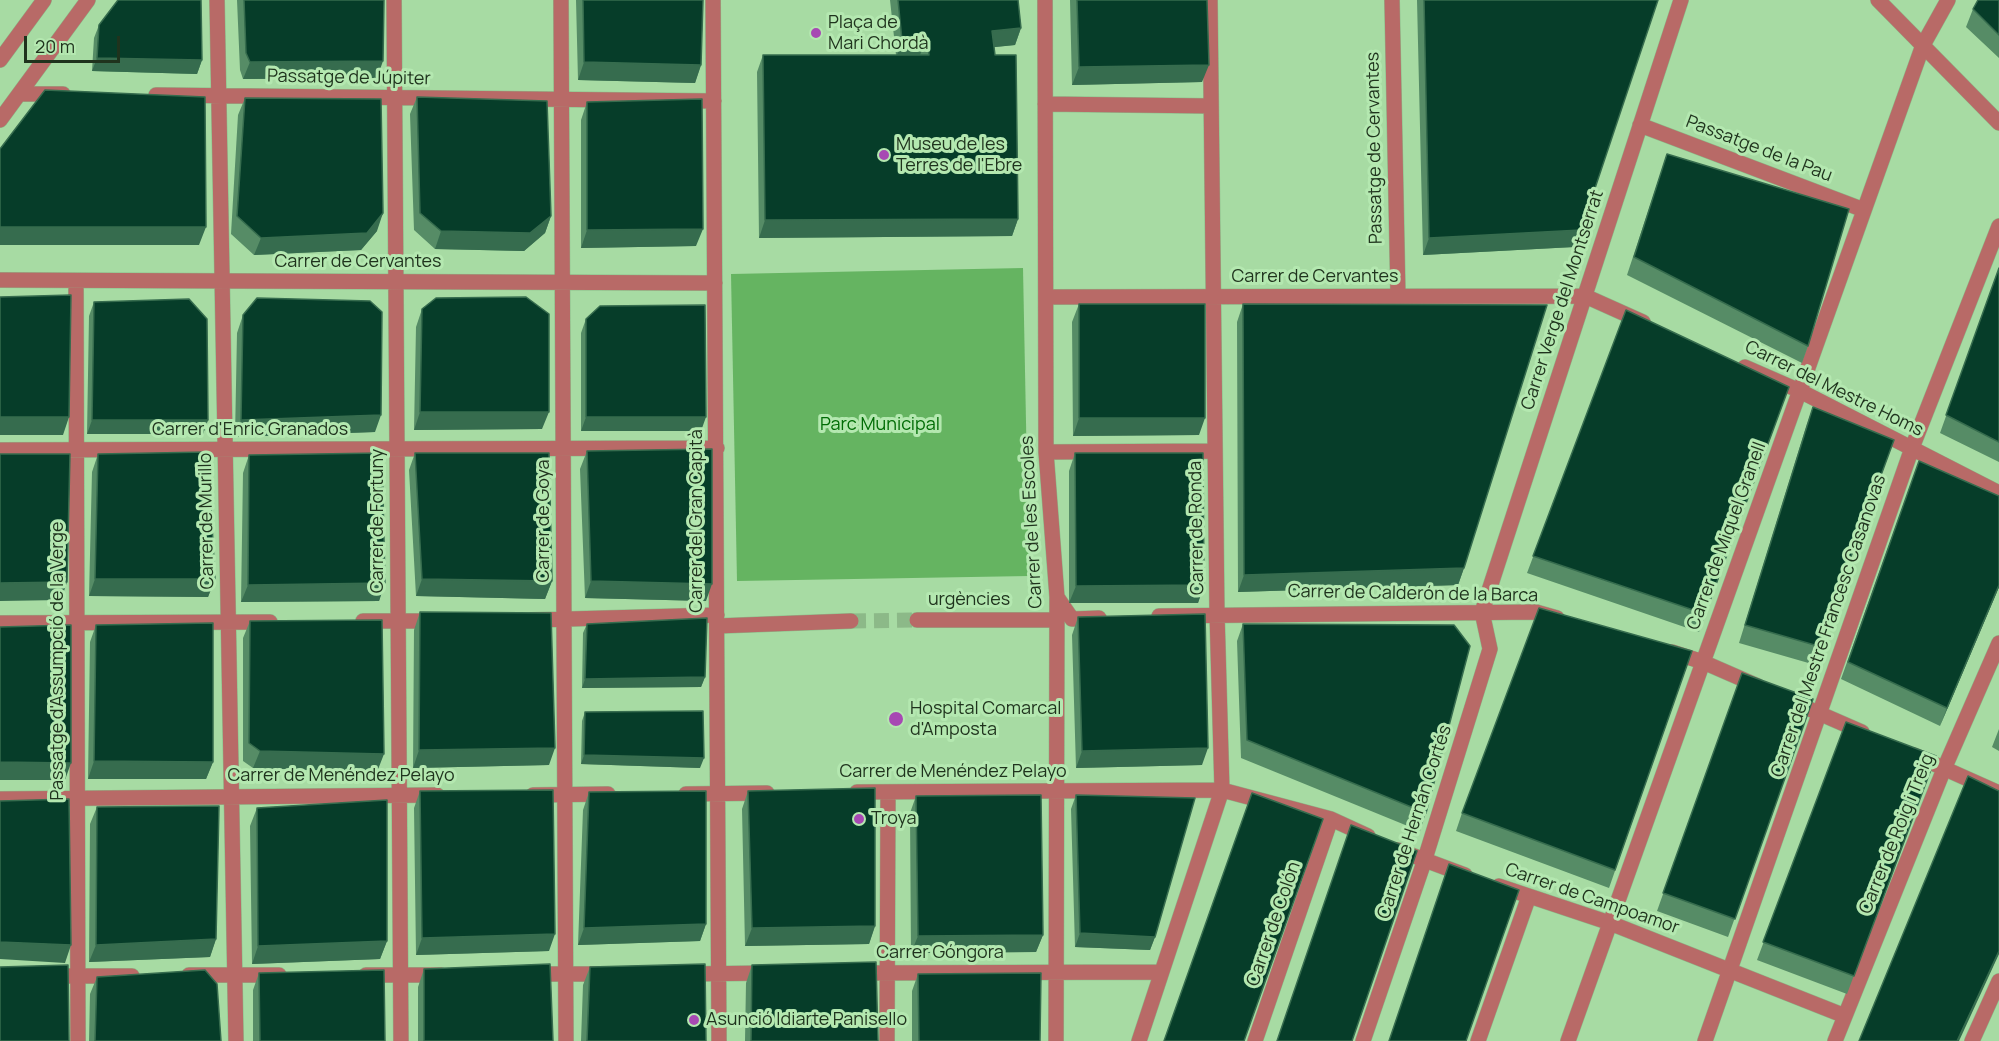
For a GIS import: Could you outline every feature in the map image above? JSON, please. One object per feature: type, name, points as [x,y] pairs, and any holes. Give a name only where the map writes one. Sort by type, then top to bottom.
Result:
[{"type":"street","points":[[0,60],[44,0]]},
{"type":"street","points":[[0,120],[88,0]]},
{"type":"street","name":"Carrer de Murillo","points":[[217,0],[236,1041]]},
{"type":"street","name":"Carrer de Fortuny","points":[[394,0],[401,1041]]},
{"type":"street","name":"Carrer de Goya","points":[[561,0],[566,1041]]},
{"type":"street","name":"Carrer del Gran Capità","points":[[713,0],[719,1041]]},
{"type":"street","name":"Carrer de les Escoles","points":[[1045,0],[1046,452],[1057,597],[1056,1041]]},
{"type":"street","name":"Carrer de Ronda","points":[[1139,1041],[1222,790],[1217,613],[1210,0]]},
{"type":"street","name":"Passatge de Cervantes","points":[[1392,0],[1398,296]]},
{"type":"street","name":"Carrer Verge del Montserrat","points":[[1482,612],[1681,0]]},
{"type":"street","points":[[1878,0],[1999,123]]},
{"type":"street","name":"Carrer de Miquel Granell","points":[[1568,1041],[1923,45],[1948,0]]},
{"type":"street","points":[[19,94],[78,94]]},
{"type":"street","name":"Passatge de Júpiter","points":[[137,95],[714,101]]},
{"type":"street","points":[[1045,104],[1211,106]]},
{"type":"street","name":"Passatge de la Pau","points":[[1640,125],[1864,210]]},
{"type":"street","name":"Carrer del Mestre Francesc Casanovas","points":[[1705,1041],[1912,448],[1999,226]]},
{"type":"street","name":"Carrer de Cervantes","points":[[0,280],[716,283]]},
{"type":"street","name":"Passatge d'Assumpció de la Verge","points":[[76,281],[78,1041]]},
{"type":"street","points":[[1585,296],[1660,329]]},
{"type":"street","name":"Carrer de Cervantes","points":[[1046,297],[1585,296]]},
{"type":"street","name":"Carrer del Mestre Homs","points":[[1735,362],[1800,391],[1999,493]]},
{"type":"street","name":"Carrer d'Enric Granados","points":[[0,450],[717,448]]},
{"type":"street","points":[[1046,452],[1215,451]]},
{"type":"street","points":[[1057,597],[1072,620],[1116,618]]},
{"type":"street","name":"Carrer de Hernán Cortés","points":[[1363,1041],[1424,862],[1490,650],[1482,612]]},
{"type":"street","name":"Carrer de Calderón de la Barca","points":[[1139,617],[1217,613],[1536,612],[1570,622]]},
{"type":"street","points":[[516,620],[851,621]]},
{"type":"street","name":"urgències","points":[[917,620],[1056,620]]},
{"type":"street","points":[[353,621],[445,621]]},
{"type":"street","points":[[0,623],[285,622]]},
{"type":"street","name":"Carrer de Roig i Treig","points":[[1835,1041],[1944,769],[1999,643]]},
{"type":"street","points":[[1659,648],[1703,662],[1871,736]]},
{"type":"street","points":[[1902,750],[1999,793]]},
{"type":"street","name":"Carrer de Campoamor","points":[[1222,790],[1331,819],[1424,862],[1610,923],[1845,1016]]},
{"type":"street","name":"Carrer de Menéndez Pelayo","points":[[843,792],[1222,790]]},
{"type":"street","points":[[887,1041],[888,792]]},
{"type":"street","points":[[671,794],[786,793]]},
{"type":"street","points":[[518,795],[624,794]]},
{"type":"street","name":"Carrer de Menéndez Pelayo","points":[[0,799],[458,795]]},
{"type":"street","name":"Carrer de Colón","points":[[1255,1041],[1331,819]]},
{"type":"street","points":[[1478,1041],[1529,896]]},
{"type":"street","name":"Carrer Góngora","points":[[842,973],[1160,972]]},
{"type":"street","points":[[671,974],[785,973]]},
{"type":"street","points":[[353,975],[459,974]]},
{"type":"street","points":[[518,974],[624,974]]},
{"type":"street","points":[[179,975],[294,975]]},
{"type":"street","points":[[33,976],[145,976]]},
{"type":"street","points":[[1972,1041],[1999,981]]},
{"type":"green space","name":"Parc Municipal","points":[[1023,268],[1029,576],[737,581],[731,274]]},
{"type":"building","points":[[118,0],[201,0],[202,60],[97,58],[99,25]]},
{"type":"building","points":[[244,0],[384,0],[383,61],[250,62],[246,53]]},
{"type":"building","points":[[583,0],[703,0],[701,65],[584,62]]},
{"type":"building","name":"Museu de les Terres de l'Ebre","points":[[898,0],[1018,0],[1021,28],[992,31],[995,55],[1016,55],[1018,219],[765,220],[763,55],[929,55],[927,38],[902,40]]},
{"type":"building","points":[[1077,0],[1207,0],[1209,65],[1079,67]]},
{"type":"building","points":[[1424,0],[1658,0],[1581,230],[1429,238]]},
{"type":"building","points":[[1978,0],[1999,0],[1999,35],[1973,9]]},
{"type":"building","points":[[45,90],[205,97],[206,227],[0,227],[0,149]]},
{"type":"building","points":[[417,97],[547,101],[551,216],[530,233],[441,231],[420,213]]},
{"type":"building","points":[[245,98],[381,99],[383,213],[367,233],[261,238],[237,216]]},
{"type":"building","points":[[702,99],[703,229],[587,230],[587,102]]},
{"type":"building","points":[[1667,154],[1849,209],[1808,346],[1634,257]]},
{"type":"building","points":[[1999,268],[1999,442],[1946,415]]},
{"type":"building","points":[[71,295],[69,417],[0,417],[0,297]]},
{"type":"building","points":[[526,297],[549,314],[549,412],[420,412],[422,309],[436,298]]},
{"type":"building","points":[[257,298],[370,301],[382,312],[381,415],[241,420],[243,315]]},
{"type":"building","points":[[189,299],[207,319],[208,420],[92,420],[94,302]]},
{"type":"building","points":[[1079,304],[1205,304],[1205,418],[1079,418]]},
{"type":"building","points":[[1243,304],[1547,305],[1464,568],[1244,575]]},
{"type":"building","points":[[705,305],[706,417],[586,417],[586,319],[600,306]]},
{"type":"building","points":[[1626,310],[1789,387],[1705,614],[1533,556]]},
{"type":"building","points":[[1813,407],[1894,440],[1818,646],[1745,625]]},
{"type":"building","points":[[712,449],[712,584],[591,581],[587,451]]},
{"type":"building","points":[[208,452],[215,579],[95,579],[98,454]]},
{"type":"building","points":[[382,453],[385,583],[248,585],[249,455]]},
{"type":"building","points":[[415,453],[549,453],[552,581],[422,579]]},
{"type":"building","points":[[1075,453],[1203,453],[1204,585],[1076,586]]},
{"type":"building","points":[[0,454],[70,454],[67,582],[0,583]]},
{"type":"building","points":[[1919,461],[1999,496],[1999,585],[1947,708],[1848,662]]},
{"type":"building","points":[[1539,608],[1692,651],[1615,870],[1462,813]]},
{"type":"building","points":[[420,612],[551,613],[555,748],[419,750]]},
{"type":"building","points":[[1205,614],[1208,748],[1082,751],[1078,617]]},
{"type":"building","points":[[707,618],[705,677],[585,679],[587,624]]},
{"type":"building","points":[[382,620],[384,754],[260,751],[249,743],[250,621]]},
{"type":"building","points":[[213,623],[213,762],[94,761],[96,625]]},
{"type":"building","points":[[1243,624],[1454,625],[1470,646],[1426,813],[1247,740]]},
{"type":"building","points":[[71,625],[71,763],[0,762],[0,627]]},
{"type":"building","points":[[1742,673],[1813,699],[1735,919],[1663,893]]},
{"type":"building","points":[[703,711],[704,758],[584,755],[585,712]]},
{"type":"building","points":[[1846,722],[1936,756],[1854,976],[1763,942]]},
{"type":"building","points":[[1968,776],[1999,791],[1999,951],[1957,1041],[1859,1041]]},
{"type":"building","points":[[875,788],[875,926],[752,928],[748,791]]},
{"type":"building","points":[[553,790],[555,934],[422,938],[420,791]]},
{"type":"building","points":[[706,791],[706,924],[584,928],[589,792]]},
{"type":"building","points":[[1252,793],[1323,819],[1244,1041],[1164,1041]]},
{"type":"building","points":[[1041,795],[1043,935],[918,936],[916,796]]},
{"type":"building","points":[[1076,795],[1195,798],[1155,937],[1080,933]]},
{"type":"building","points":[[69,799],[71,945],[0,942],[0,801]]},
{"type":"building","points":[[387,800],[387,941],[258,946],[257,808]]},
{"type":"building","points":[[219,806],[216,939],[96,945],[97,807]]},
{"type":"building","points":[[1351,825],[1417,851],[1352,1041],[1277,1041]]},
{"type":"building","points":[[1449,864],[1519,890],[1466,1041],[1389,1041]]},
{"type":"building","points":[[876,962],[878,1041],[751,1041],[752,965]]},
{"type":"building","points":[[550,964],[553,1041],[424,1041],[424,969]]},
{"type":"building","points":[[705,964],[706,1041],[587,1041],[590,967]]},
{"type":"building","points":[[68,965],[69,1041],[0,1041],[0,967]]},
{"type":"building","points":[[205,970],[217,984],[221,1041],[95,1041],[97,977]]},
{"type":"building","points":[[384,970],[385,1041],[260,1041],[259,973]]},
{"type":"building","points":[[1041,973],[1040,1041],[919,1041],[918,974]]},
{"type":"tunnel","points":[[851,621],[917,620]]},
{"type":"place","name":"Plaça de Mari Chordà","points":[[816,33]]},
{"type":"place","name":"Museu de les Terres de l'Ebre","points":[[884,155]]},
{"type":"place","name":"Hospital Comarcal d'Amposta","points":[[896,719]]},
{"type":"place","name":"Troya","points":[[859,819]]},
{"type":"place","name":"Asunció Idiarte Panisello","points":[[694,1020]]}]
